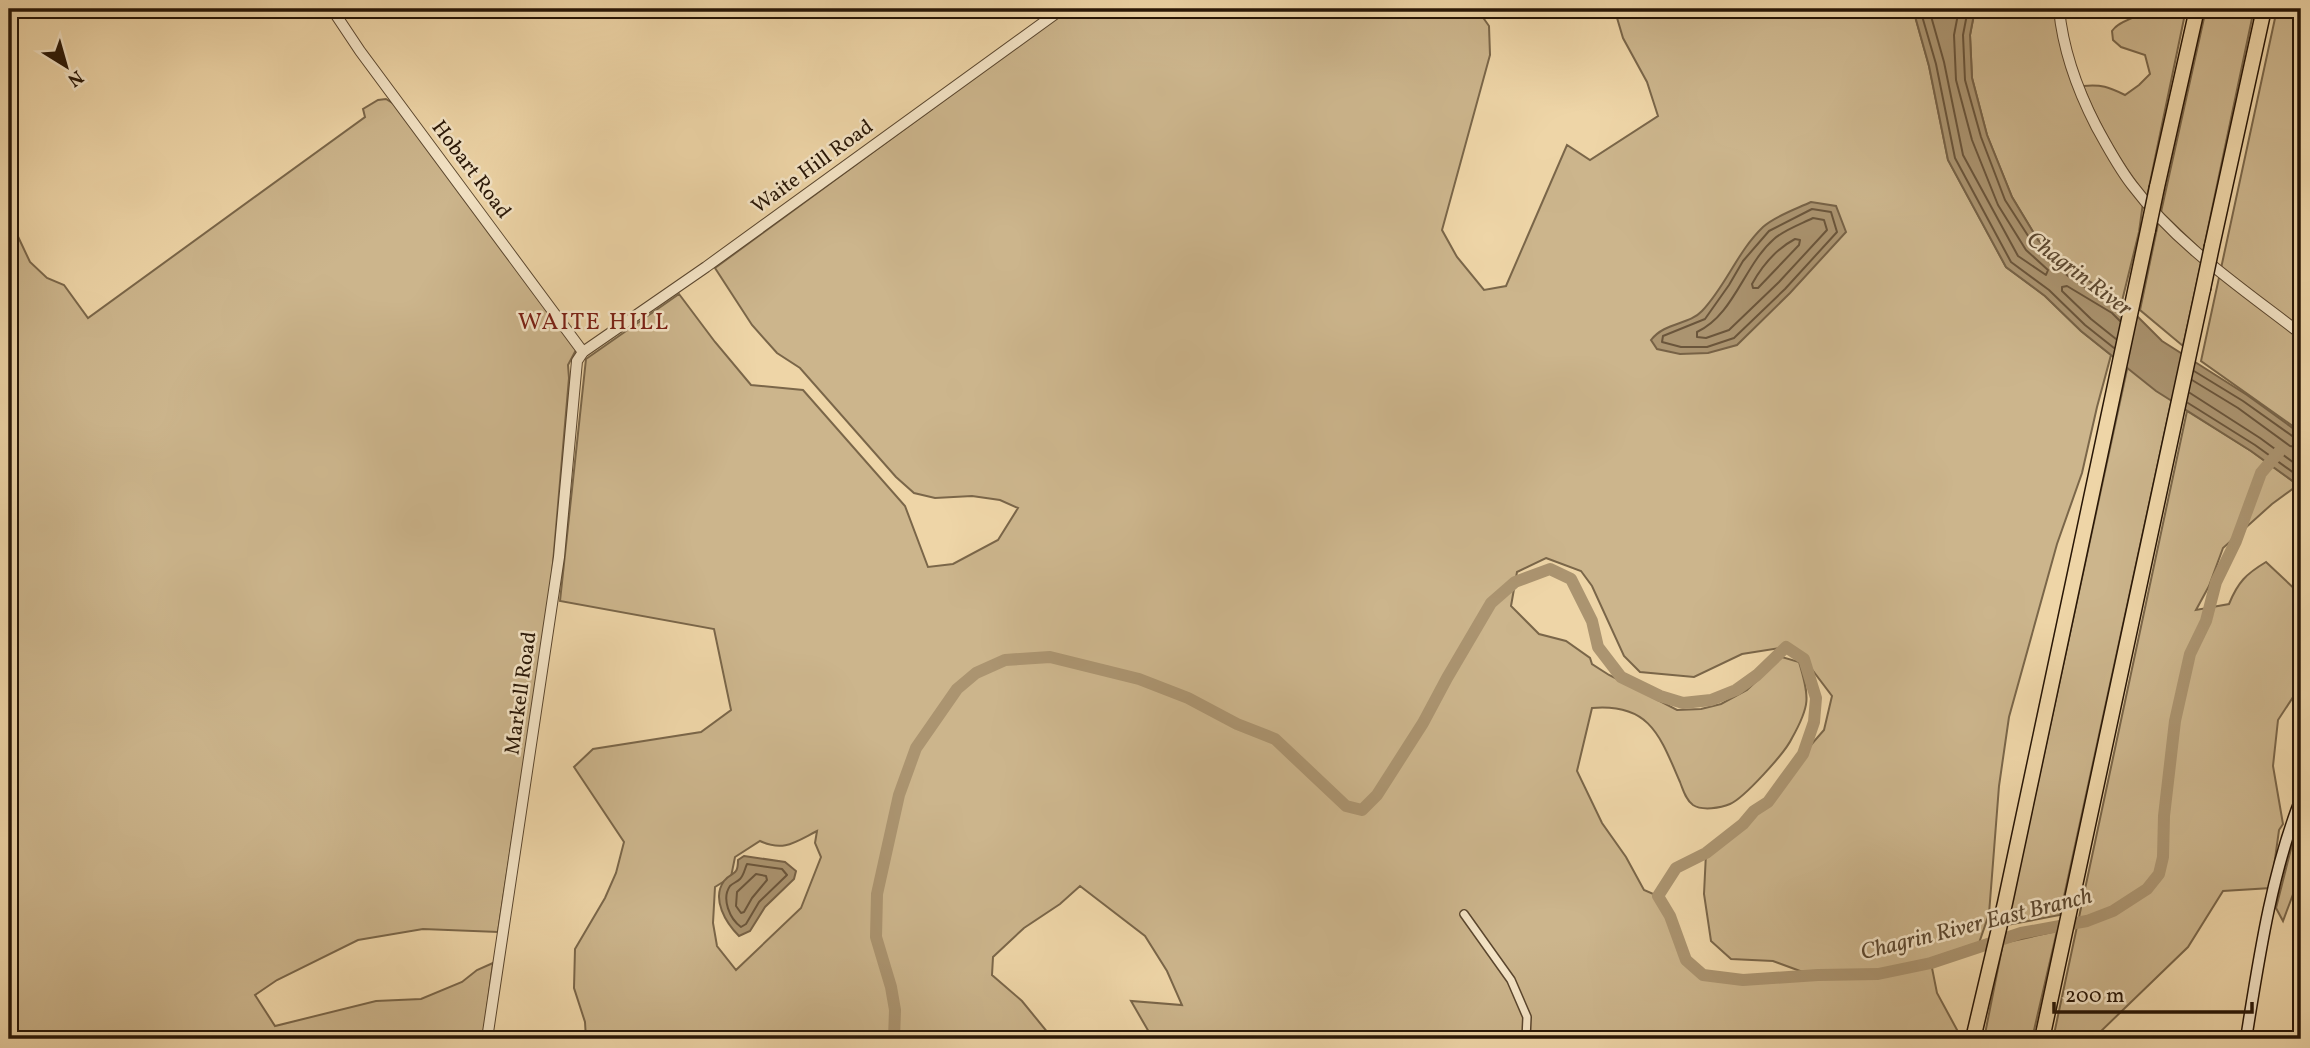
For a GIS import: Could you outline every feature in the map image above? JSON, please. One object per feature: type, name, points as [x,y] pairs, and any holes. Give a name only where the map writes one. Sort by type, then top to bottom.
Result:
[{"type":"highway","points":[[1973,1039],[2005,903],[2197,9]]},
{"type":"highway","points":[[2042,1039],[2264,9]]},
{"type":"main road","points":[[2246,1039],[2270,904],[2288,834],[2301,798]]},
{"type":"street","name":"Hobart Road","points":[[332,9],[360,51],[583,352]]},
{"type":"street","name":"Waite Hill Road","points":[[583,352],[706,267],[1062,9]]},
{"type":"street","points":[[2059,9],[2071,71],[2083,101],[2133,187],[2189,244],[2301,334]]},
{"type":"street","name":"Markell Road","points":[[487,1039],[559,557],[577,360],[583,352]]},
{"type":"street","points":[[1464,914],[1511,980],[1527,1017],[1526,1039]]},
{"type":"shaded area","points":[[1068,9],[1284,9],[1304,18],[1348,9],[1477,9],[1489,26],[1490,55],[1442,230],[1457,257],[1484,290],[1506,286],[1567,145],[1590,160],[1658,116],[1647,82],[1623,38],[1616,9],[1913,9],[1929,66],[1948,160],[2006,267],[2045,296],[2081,331],[2111,355],[2082,473],[2057,544],[2009,717],[1999,786],[1989,914],[1978,946],[1931,963],[1937,993],[1962,1039],[1153,1039],[1131,1001],[1182,1005],[1167,971],[1145,936],[1080,886],[1060,904],[1024,928],[993,957],[992,975],[1022,1001],[1053,1039],[586,1039],[585,1022],[574,988],[575,949],[605,898],[616,873],[624,842],[574,767],[593,749],[701,732],[731,710],[714,629],[560,601],[586,359],[679,294],[751,385],[803,390],[905,506],[928,567],[953,564],[998,540],[1018,508],[1000,500],[972,496],[935,498],[914,493],[896,477],[800,368],[777,353],[752,325],[715,268]],"holes":[[[1546,558],[1581,571],[1592,586],[1624,656],[1640,672],[1694,677],[1742,654],[1786,647],[1804,659],[1832,696],[1824,730],[1768,802],[1706,853],[1704,894],[1711,941],[1731,959],[1773,961],[1811,975],[1743,980],[1703,975],[1686,960],[1670,916],[1658,896],[1644,890],[1626,857],[1602,823],[1577,771],[1592,708],[1627,711],[1640,717],[1659,737],[1691,803],[1706,808],[1730,804],[1745,793],[1773,764],[1798,727],[1806,702],[1799,662],[1782,657],[1747,690],[1721,704],[1701,709],[1677,710],[1609,675],[1566,641],[1539,634],[1511,606],[1517,572]],[[817,831],[815,843],[821,857],[801,908],[736,970],[717,946],[713,923],[715,887],[731,877],[735,857],[760,841],[783,846]]]},
{"type":"shaded area","points":[[1975,9],[2056,9],[2069,72],[2143,203],[2139,232],[2122,301],[2072,271],[2038,240],[2012,197],[1987,135],[1972,78],[1970,35]]},
{"type":"shaded area","points":[[2147,9],[2186,9],[2147,197],[2111,144],[2083,86],[2105,87],[2125,95],[2150,74],[2145,55],[2121,47],[2113,40],[2112,31],[2119,24]]},
{"type":"shaded area","points":[[2206,9],[2254,9],[2203,252],[2161,212]]},
{"type":"shaded area","points":[[2277,9],[2301,9],[2301,432],[2201,361]]},
{"type":"shaded area","points":[[386,99],[394,104],[576,350],[568,365],[551,586],[498,932],[423,929],[358,940],[277,980],[255,995],[275,1026],[376,1001],[421,999],[462,982],[477,970],[493,963],[483,1039],[9,1039],[9,729],[17,706],[9,695],[9,225],[14,228],[30,262],[47,278],[64,285],[88,318],[365,117],[363,109],[378,100]]},
{"type":"shaded area","points":[[2159,219],[2202,259],[2183,346],[2140,310]]},
{"type":"shaded area","points":[[2131,351],[2174,389],[2060,915],[2007,925]]},
{"type":"shaded area","points":[[2187,411],[2251,451],[2298,485],[2272,504],[2223,548],[2209,586],[2196,610],[2229,604],[2243,579],[2266,562],[2301,595],[2301,685],[2278,720],[2273,766],[2283,824],[2279,830],[2271,888],[2223,891],[2188,947],[2097,1035],[2098,1039],[2053,1039]]},
{"type":"shaded area","points":[[2301,820],[2301,873],[2283,921],[2276,908],[2295,833]]},
{"type":"shaded area","points":[[2057,931],[2032,1039],[1984,1039],[2003,943]]},
{"type":"water","points":[[1913,9],[1975,9],[1970,35],[1972,78],[1987,135],[2012,197],[2038,240],[2072,271],[2122,301],[2162,341],[2247,395],[2301,434],[2301,487],[2251,451],[2156,391],[2081,331],[2045,296],[2006,267],[1948,160],[1929,66]]},
{"type":"water","points":[[1811,202],[1836,206],[1846,232],[1737,345],[1708,353],[1680,354],[1657,349],[1651,340],[1663,330],[1691,319],[1702,311],[1763,227]]},
{"type":"water","points":[[744,856],[785,862],[796,871],[794,879],[765,907],[750,931],[739,936],[725,918],[719,895],[724,881],[736,871],[738,860]]},
{"type":"waterway","name":"Chagrin River East Branch","points":[[894,1039],[895,1010],[891,987],[876,937],[877,894],[899,795],[916,748],[957,689],[976,673],[1005,660],[1050,657],[1139,679],[1188,698],[1237,724],[1275,739],[1346,806],[1362,810],[1377,795],[1423,723],[1491,603],[1515,582],[1550,569],[1571,579],[1592,621],[1598,647],[1621,677],[1660,696],[1683,703],[1711,700],[1736,690],[1757,675],[1786,647],[1804,659],[1816,698],[1814,722],[1803,754],[1768,802],[1706,853],[1676,868],[1658,896],[1670,916],[1686,960],[1703,975],[1743,980],[1878,974],[1931,963],[2021,933],[2087,921],[2113,911],[2147,889],[2159,874],[2163,857],[2164,816],[2175,721],[2190,654],[2206,621],[2216,582],[2236,541],[2261,473],[2279,452]]},
{"type":"district","name":"WAITE HILL","points":[[594,321]]},
{"type":"water label","name":"Chagrin River","points":[[2080,273]]}]
